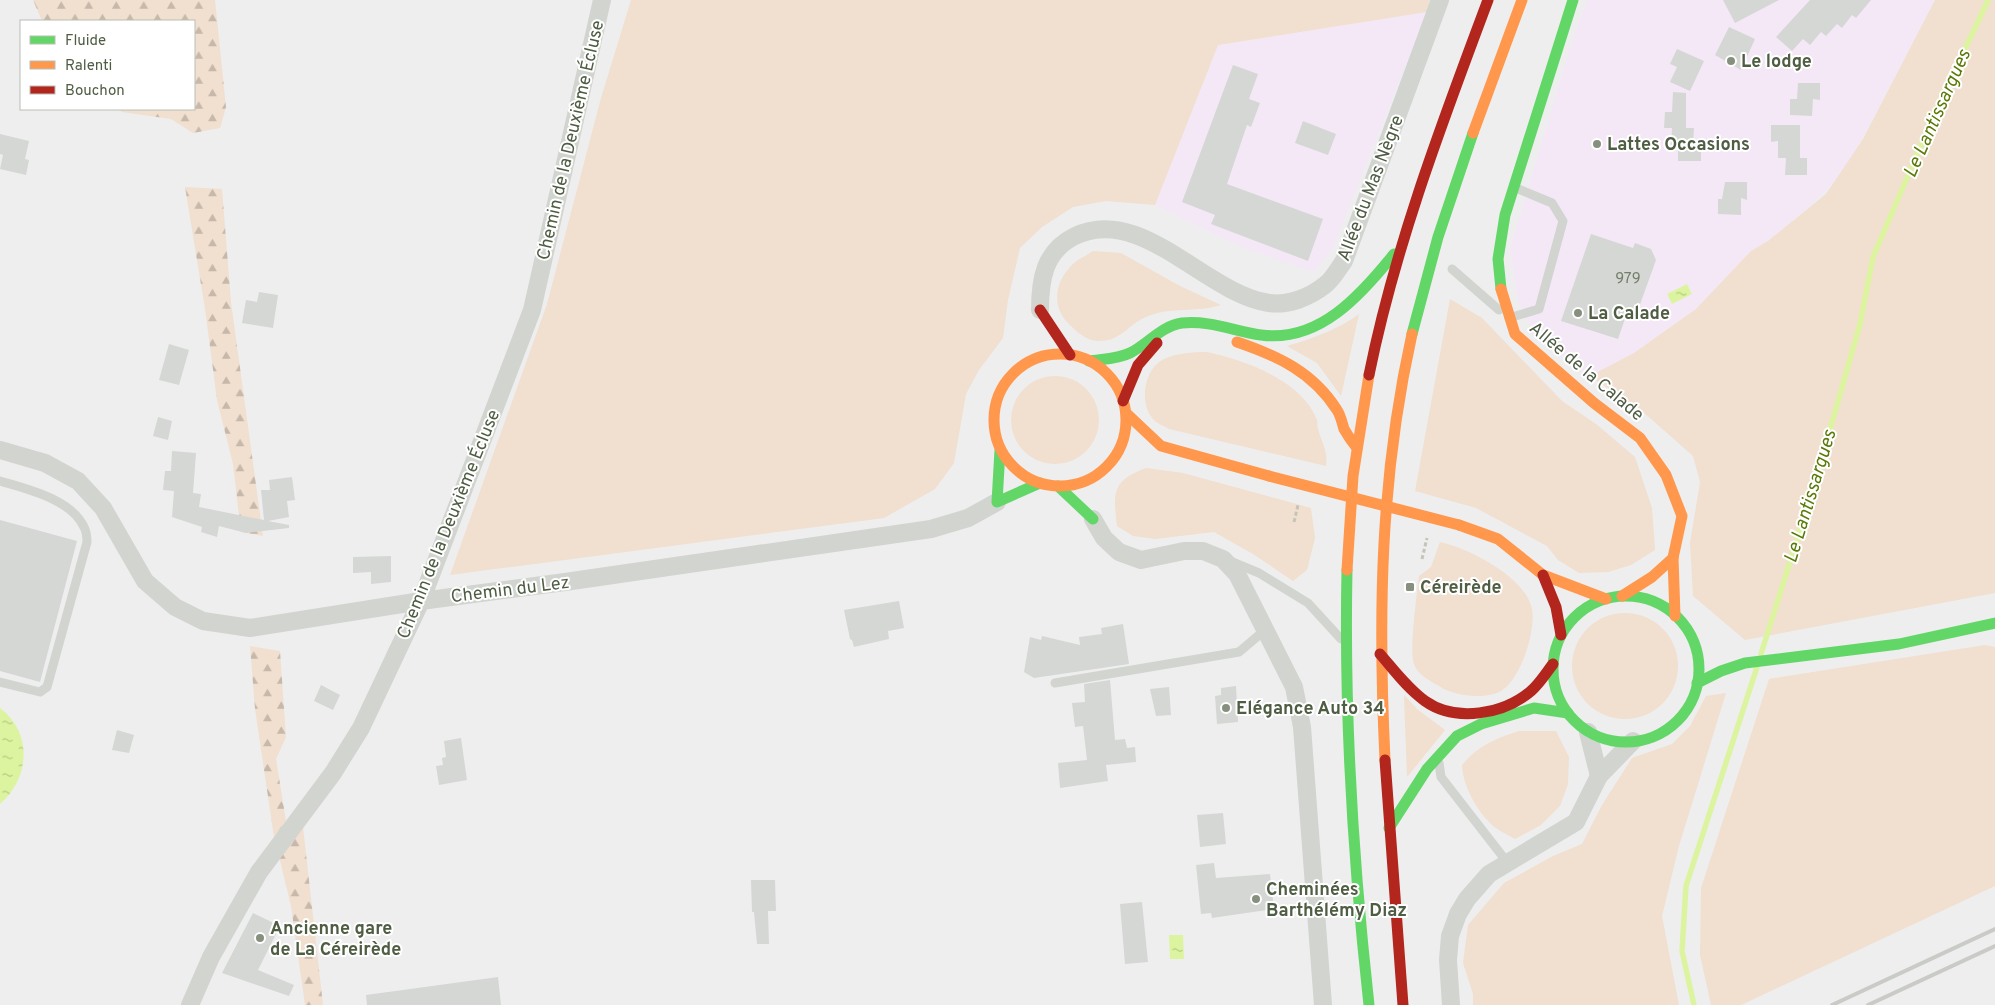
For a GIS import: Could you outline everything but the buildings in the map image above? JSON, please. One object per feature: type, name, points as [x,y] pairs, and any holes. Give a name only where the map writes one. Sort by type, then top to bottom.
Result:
[{"type":"main road","points":[[1369,1005],[1357,858],[1348,646],[1348,532],[1356,448],[1368,381],[1402,245],[1448,108],[1488,0]]},
{"type":"main road","points":[[1403,1005],[1388,828],[1380,654],[1382,537],[1389,462],[1401,384],[1418,311],[1460,166],[1522,0]]},
{"type":"main road","name":"Allée de la Calade","points":[[1573,0],[1502,230],[1498,259],[1500,282],[1515,334],[1594,404],[1640,438],[1666,475],[1682,516],[1673,558],[1675,616]]},
{"type":"main road","points":[[1088,361],[1129,353],[1149,337],[1180,322],[1216,325],[1262,335],[1288,336],[1312,328],[1335,314],[1359,295],[1402,245]]},
{"type":"main road","name":"Allée du Mas Nègre","points":[[1039,319],[1070,355]]},
{"type":"main road","points":[[1123,401],[1138,365],[1156,344],[1191,331],[1226,339],[1279,357],[1303,371],[1319,384],[1334,405],[1356,448]]},
{"type":"main road","points":[[1032,360],[1035,344]]},
{"type":"main road","points":[[997,502],[1000,450],[994,430],[994,408],[1001,389],[1014,372],[1032,360],[1050,355],[1070,355],[1088,361],[1104,371],[1116,384],[1126,413],[1126,428],[1114,457],[1100,473],[1086,481],[1058,486],[1040,483],[1017,471],[1000,450]]},
{"type":"main road","points":[[1126,413],[1161,446]]},
{"type":"main road","points":[[1114,457],[1161,446],[1459,525],[1498,539],[1543,575],[1606,599]]},
{"type":"main road","points":[[1094,519],[1100,473]]},
{"type":"main road","name":"Chemin du Lez","points":[[997,502],[1040,483]]},
{"type":"main road","points":[[1058,486],[1094,519]]},
{"type":"main road","points":[[1622,596],[1652,577],[1673,558]]},
{"type":"main road","points":[[1543,575],[1556,607],[1561,635]]},
{"type":"main road","points":[[1622,596],[1650,600],[1675,616],[1689,633],[1697,656],[1697,683],[1692,701],[1681,716],[1668,728],[1651,737],[1633,741],[1610,740],[1588,732],[1568,713],[1556,690],[1553,664],[1561,635],[1580,612],[1606,599],[1622,596]]},
{"type":"main road","points":[[1697,683],[1721,671],[1746,663],[1899,644],[1995,623]]},
{"type":"main road","points":[[1694,643],[1710,650]]},
{"type":"main road","points":[[1380,654],[1410,689],[1427,702],[1445,712],[1466,714],[1485,712],[1524,696],[1532,690],[1553,664]]},
{"type":"main road","points":[[1727,657],[1746,663]]},
{"type":"main road","points":[[1388,828],[1414,786],[1457,736],[1481,724],[1534,708],[1568,713]]},
{"type":"street","name":"Chemin de la Deuxième Écluse","points":[[190,1005],[211,957],[259,872],[332,773],[361,728],[421,601],[532,310],[602,0]]},
{"type":"street","name":"Allée du Mas Nègre","points":[[1039,319],[1042,273],[1051,256],[1066,240],[1090,229],[1114,228],[1137,235],[1243,296],[1270,304],[1298,301],[1326,285],[1344,261],[1440,0]]},
{"type":"street","name":"Chemin du Lez","points":[[0,450],[45,463],[78,481],[103,508],[145,581],[175,607],[202,621],[250,628],[421,601],[931,529],[968,518],[997,502]]},
{"type":"street","points":[[1094,519],[1104,538],[1119,552],[1141,560],[1184,551],[1203,551],[1223,558],[1237,574],[1294,687],[1302,727],[1321,1004]]},
{"type":"street","points":[[1588,732],[1599,776]]},
{"type":"street","points":[[1451,1005],[1448,960],[1450,936],[1458,914],[1483,880],[1507,862],[1576,822],[1599,776],[1633,741]]},
{"type":"lane","points":[[1452,269],[1509,318],[1538,310],[1563,221],[1552,203],[1514,187]]},
{"type":"lane","points":[[0,481],[33,490],[64,504],[84,526],[87,542],[47,688],[40,692],[0,682]]},
{"type":"lane","points":[[1223,558],[1259,573],[1308,603],[1348,646]]},
{"type":"lane","points":[[1055,683],[1239,652],[1265,630]]},
{"type":"lane","points":[[1438,756],[1441,777],[1507,862]]},
{"type":"path","points":[[1294,522],[1299,499]]},
{"type":"path","points":[[1422,559],[1428,532]]},
{"type":"shaded area","points":[[1587,0],[1935,0],[1851,160],[1836,180],[1811,205],[1768,241],[1751,251],[1696,309],[1634,353],[1590,376],[1537,337],[1518,301],[1510,249],[1572,41]]},
{"type":"shaded area","points":[[1427,12],[1332,250],[1314,272],[1241,247],[1155,205],[1218,45]]},
{"type":"green space","points":[[33,0],[215,0],[226,107],[220,128],[193,133],[171,119],[122,112],[119,110],[195,110],[195,20],[42,20]]},
{"type":"green space","points":[[631,0],[1430,0],[1427,12],[1218,45],[1155,205],[1106,201],[1073,207],[1042,227],[1020,248],[1008,300],[1003,338],[979,370],[966,394],[954,463],[935,489],[884,518],[450,575],[547,304],[601,98]]},
{"type":"green space","points":[[1935,0],[1995,0],[1995,593],[1745,640],[1693,596],[1690,543],[1700,482],[1693,456],[1642,411],[1590,376],[1634,353],[1696,309],[1751,251],[1768,241],[1826,194],[1863,139]]},
{"type":"green space","points":[[185,187],[222,189],[231,302],[263,536],[241,532],[233,464],[217,400],[205,309]]},
{"type":"green space","points":[[1093,251],[1121,253],[1180,286],[1221,305],[1203,309],[1174,310],[1155,314],[1139,320],[1112,339],[1105,341],[1090,340],[1076,331],[1065,319],[1060,312],[1057,297],[1058,289],[1065,273],[1076,262]]},
{"type":"green space","points":[[1450,299],[1482,318],[1562,401],[1596,424],[1635,457],[1652,508],[1655,550],[1631,565],[1608,572],[1579,573],[1558,560],[1547,546],[1476,508],[1415,491]]},
{"type":"green space","points":[[1359,314],[1341,396],[1317,363],[1287,346],[1325,333]]},
{"type":"green space","points":[[1207,352],[1254,366],[1285,383],[1298,393],[1309,405],[1317,419],[1325,451],[1326,466],[1169,429],[1154,420],[1146,404],[1145,396],[1151,371],[1162,360],[1178,354]]},
{"type":"green space","points":[[1055,376],[1072,379],[1086,389],[1096,403],[1099,420],[1096,437],[1086,451],[1072,461],[1055,464],[1038,461],[1024,451],[1014,437],[1011,420],[1014,403],[1024,389],[1038,379]]},
{"type":"green space","points":[[1146,468],[1183,473],[1311,508],[1315,538],[1307,570],[1293,581],[1253,554],[1214,532],[1155,539],[1133,536],[1117,526],[1115,496],[1117,489],[1127,478]]},
{"type":"green space","points":[[1440,542],[1480,557],[1508,575],[1527,597],[1532,609],[1532,629],[1521,666],[1508,685],[1494,694],[1469,696],[1452,692],[1424,677],[1414,664],[1412,647],[1419,576],[1431,567]]},
{"type":"green space","points":[[1625,613],[1645,617],[1662,629],[1674,646],[1678,666],[1674,686],[1662,703],[1645,715],[1625,719],[1605,715],[1588,703],[1576,686],[1572,666],[1576,646],[1588,629],[1605,617]]},
{"type":"green space","points":[[1985,645],[1995,647],[1995,886],[1741,1005],[1711,1005],[1700,955],[1701,888],[1769,679]]},
{"type":"green space","points":[[250,646],[280,651],[286,737],[276,759],[286,821],[274,837],[255,709]]},
{"type":"green space","points":[[1726,693],[1679,846],[1662,916],[1679,1005],[1473,1005],[1473,994],[1463,963],[1468,925],[1504,883],[1553,856],[1582,844],[1602,805],[1632,758],[1672,744],[1690,726],[1706,696]]},
{"type":"green space","points":[[1404,695],[1417,709],[1445,730],[1407,777]]},
{"type":"green space","points":[[1519,731],[1556,731],[1569,757],[1568,784],[1560,806],[1541,825],[1515,839],[1493,826],[1485,818],[1471,797],[1462,765],[1474,753],[1488,744]]},
{"type":"green space","points":[[303,827],[323,1005],[305,1005],[291,906],[279,856]]},
{"type":"water","points":[[1687,284],[1692,294],[1672,304],[1667,294]]},
{"type":"water","points":[[0,708],[11,718],[18,730],[24,756],[17,782],[0,804]]},
{"type":"water","points":[[1169,935],[1183,935],[1184,959],[1170,959]]},
{"type":"waterway","name":"Le Lantissargues","points":[[1761,654],[1815,482],[1860,324],[1873,257],[1933,117],[1988,0]]},
{"type":"waterway","name":"Le Lantissargues","points":[[1694,1005],[1682,951],[1686,886],[1757,667]]},
{"type":"railway","points":[[1832,1005],[1995,929]]},
{"type":"railway","points":[[1868,1005],[1995,946]]},
{"type":"traffic: fast","points":[[1501,289],[1498,259],[1505,215],[1573,0]]},
{"type":"traffic: fast","points":[[1412,334],[1438,237],[1473,133]]},
{"type":"traffic: fast","points":[[1089,361],[1125,355],[1137,349],[1161,331],[1182,323],[1212,324],[1261,335],[1282,335],[1302,331],[1320,324],[1353,300],[1394,254]]},
{"type":"traffic: fast","points":[[1000,450],[997,502],[1040,483]]},
{"type":"traffic: fast","points":[[1058,486],[1093,519]]},
{"type":"traffic: fast","points":[[1347,570],[1348,733],[1358,897],[1369,1005]]},
{"type":"traffic: fast","points":[[1626,596],[1654,602],[1677,618],[1693,641],[1699,669],[1693,697],[1677,720],[1654,736],[1626,742],[1598,736],[1575,720],[1559,697],[1553,669],[1559,641],[1575,618],[1598,602],[1626,596]]},
{"type":"traffic: fast","points":[[1697,683],[1721,671],[1745,663],[1899,644],[1995,623]]},
{"type":"traffic: fast","points":[[1389,828],[1427,769],[1457,736],[1481,724],[1534,708],[1568,713]]},
{"type":"traffic: slow","points":[[1473,133],[1522,0]]},
{"type":"traffic: slow","points":[[1501,289],[1515,334],[1594,403],[1640,438],[1666,475],[1682,516],[1673,558],[1675,616]]},
{"type":"traffic: slow","points":[[1385,760],[1382,652],[1384,546],[1393,441],[1412,334]]},
{"type":"traffic: slow","points":[[1237,342],[1267,353],[1306,375],[1317,385],[1337,410],[1344,429],[1357,448]]},
{"type":"traffic: slow","points":[[1060,354],[1073,355],[1085,359],[1107,373],[1121,395],[1125,407],[1126,420],[1125,433],[1121,445],[1107,467],[1085,481],[1073,485],[1060,486],[1047,485],[1035,481],[1013,467],[999,445],[995,433],[994,420],[995,407],[999,395],[1013,373],[1035,359],[1047,355],[1060,354]]},
{"type":"traffic: slow","points":[[1347,570],[1353,476],[1369,375]]},
{"type":"traffic: slow","points":[[1126,413],[1161,446],[1269,476]]},
{"type":"traffic: slow","points":[[1269,476],[1459,525]]},
{"type":"traffic: slow","points":[[1459,525],[1498,539],[1543,575],[1606,599]]},
{"type":"traffic: slow","points":[[1622,596],[1652,577],[1673,558]]},
{"type":"traffic: jam","points":[[1369,375],[1392,279],[1406,232],[1437,139],[1488,0]]},
{"type":"traffic: jam","points":[[1040,310],[1070,355]]},
{"type":"traffic: jam","points":[[1123,401],[1138,365],[1157,343]]},
{"type":"traffic: jam","points":[[1543,575],[1556,607],[1561,635]]},
{"type":"traffic: jam","points":[[1380,654],[1407,685],[1425,701],[1437,708],[1465,714],[1494,710],[1520,699],[1534,688],[1553,664]]},
{"type":"traffic: jam","points":[[1385,760],[1403,1005]]},
{"type":"place","name":"Le lodge","points":[[1731,61]]},
{"type":"place","name":"Lattes Occasions","points":[[1597,144]]},
{"type":"place","name":"La Calade","points":[[1578,313]]},
{"type":"place","name":"Céreirède","points":[[1410,587]]},
{"type":"place","name":"Elégance Auto 34","points":[[1226,708]]},
{"type":"place","name":"Cheminées Barthélémy Diaz","points":[[1256,899]]},
{"type":"place","name":"Ancienne gare de La Céreirède","points":[[260,938]]}]
